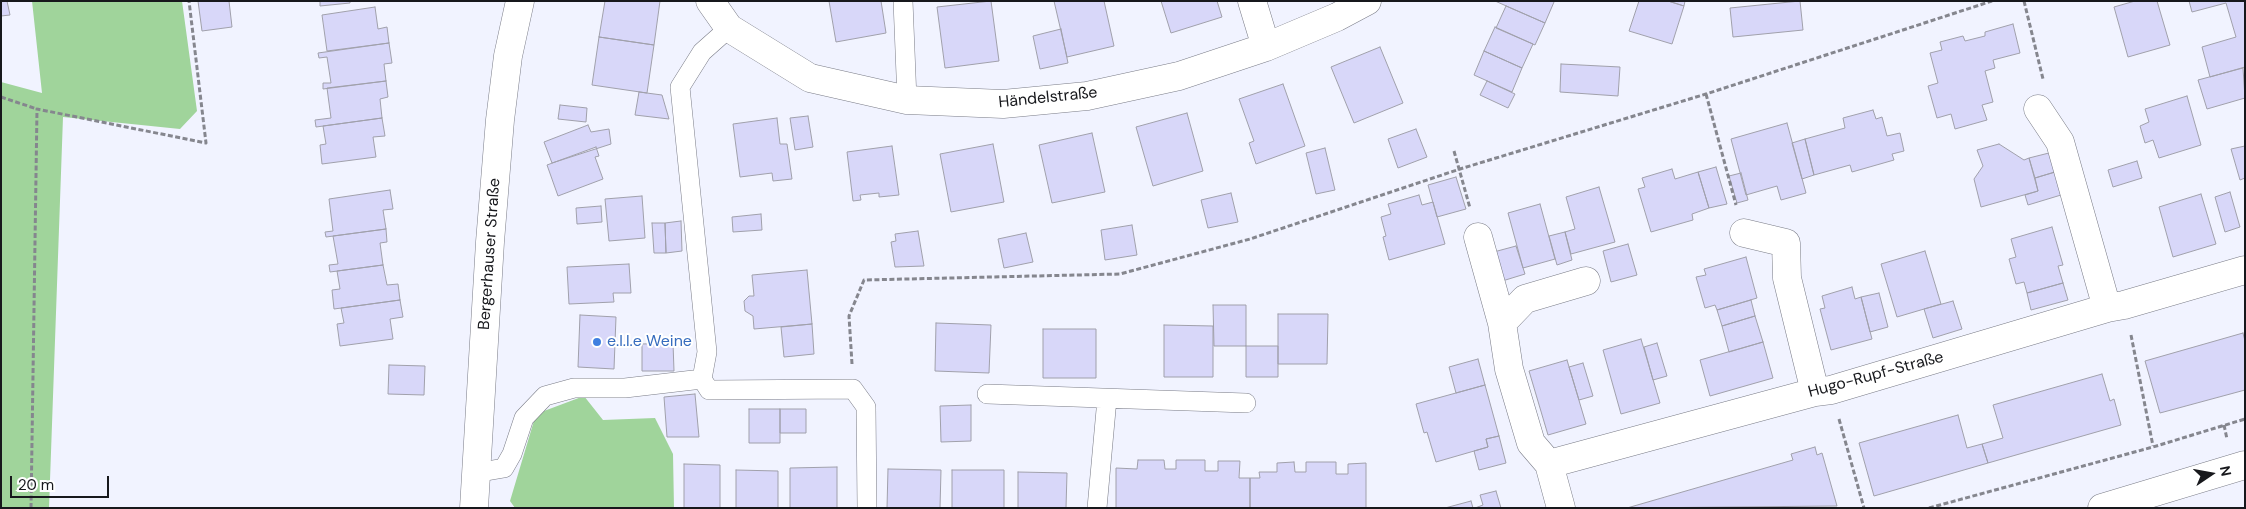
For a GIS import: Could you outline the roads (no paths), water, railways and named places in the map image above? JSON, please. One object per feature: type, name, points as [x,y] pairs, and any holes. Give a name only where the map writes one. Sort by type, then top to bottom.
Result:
[{"type":"street","name":"Bergerhauser Straße","points":[[474,508],[490,242],[500,120],[508,56],[520,1]]},
{"type":"street","name":"Händelstraße","points":[[710,1],[729,28],[810,78],[907,100],[1003,104],[1086,96],[1179,76],[1266,47],[1336,17],[1367,1]]},
{"type":"street","points":[[1252,1],[1266,47]]},
{"type":"street","points":[[2038,109],[2060,142],[2116,306]]},
{"type":"street","points":[[1744,233],[1786,244],[1786,278],[1823,391]]},
{"type":"street","points":[[1478,237],[1502,323],[1509,369],[1531,443],[1549,464],[1561,508]]},
{"type":"street","name":"Hugo-Rupf-Straße","points":[[1549,464],[1823,391],[2245,270]]},
{"type":"street","points":[[1502,323],[1525,299],[1586,281]]},
{"type":"street","points":[[2102,508],[2245,465]]},
{"type":"lane","points":[[903,1],[907,100]]},
{"type":"lane","points":[[729,28],[702,52],[680,87],[707,352],[702,379],[709,390],[853,389],[866,407],[867,508]]},
{"type":"lane","points":[[475,473],[504,468],[512,454],[524,418],[545,396],[574,388],[625,388],[702,379]]},
{"type":"lane","points":[[988,394],[1246,403]]},
{"type":"lane","points":[[1097,508],[1107,399]]},
{"type":"place","name":"e.l.l.e Weine","points":[[597,342]]}]
